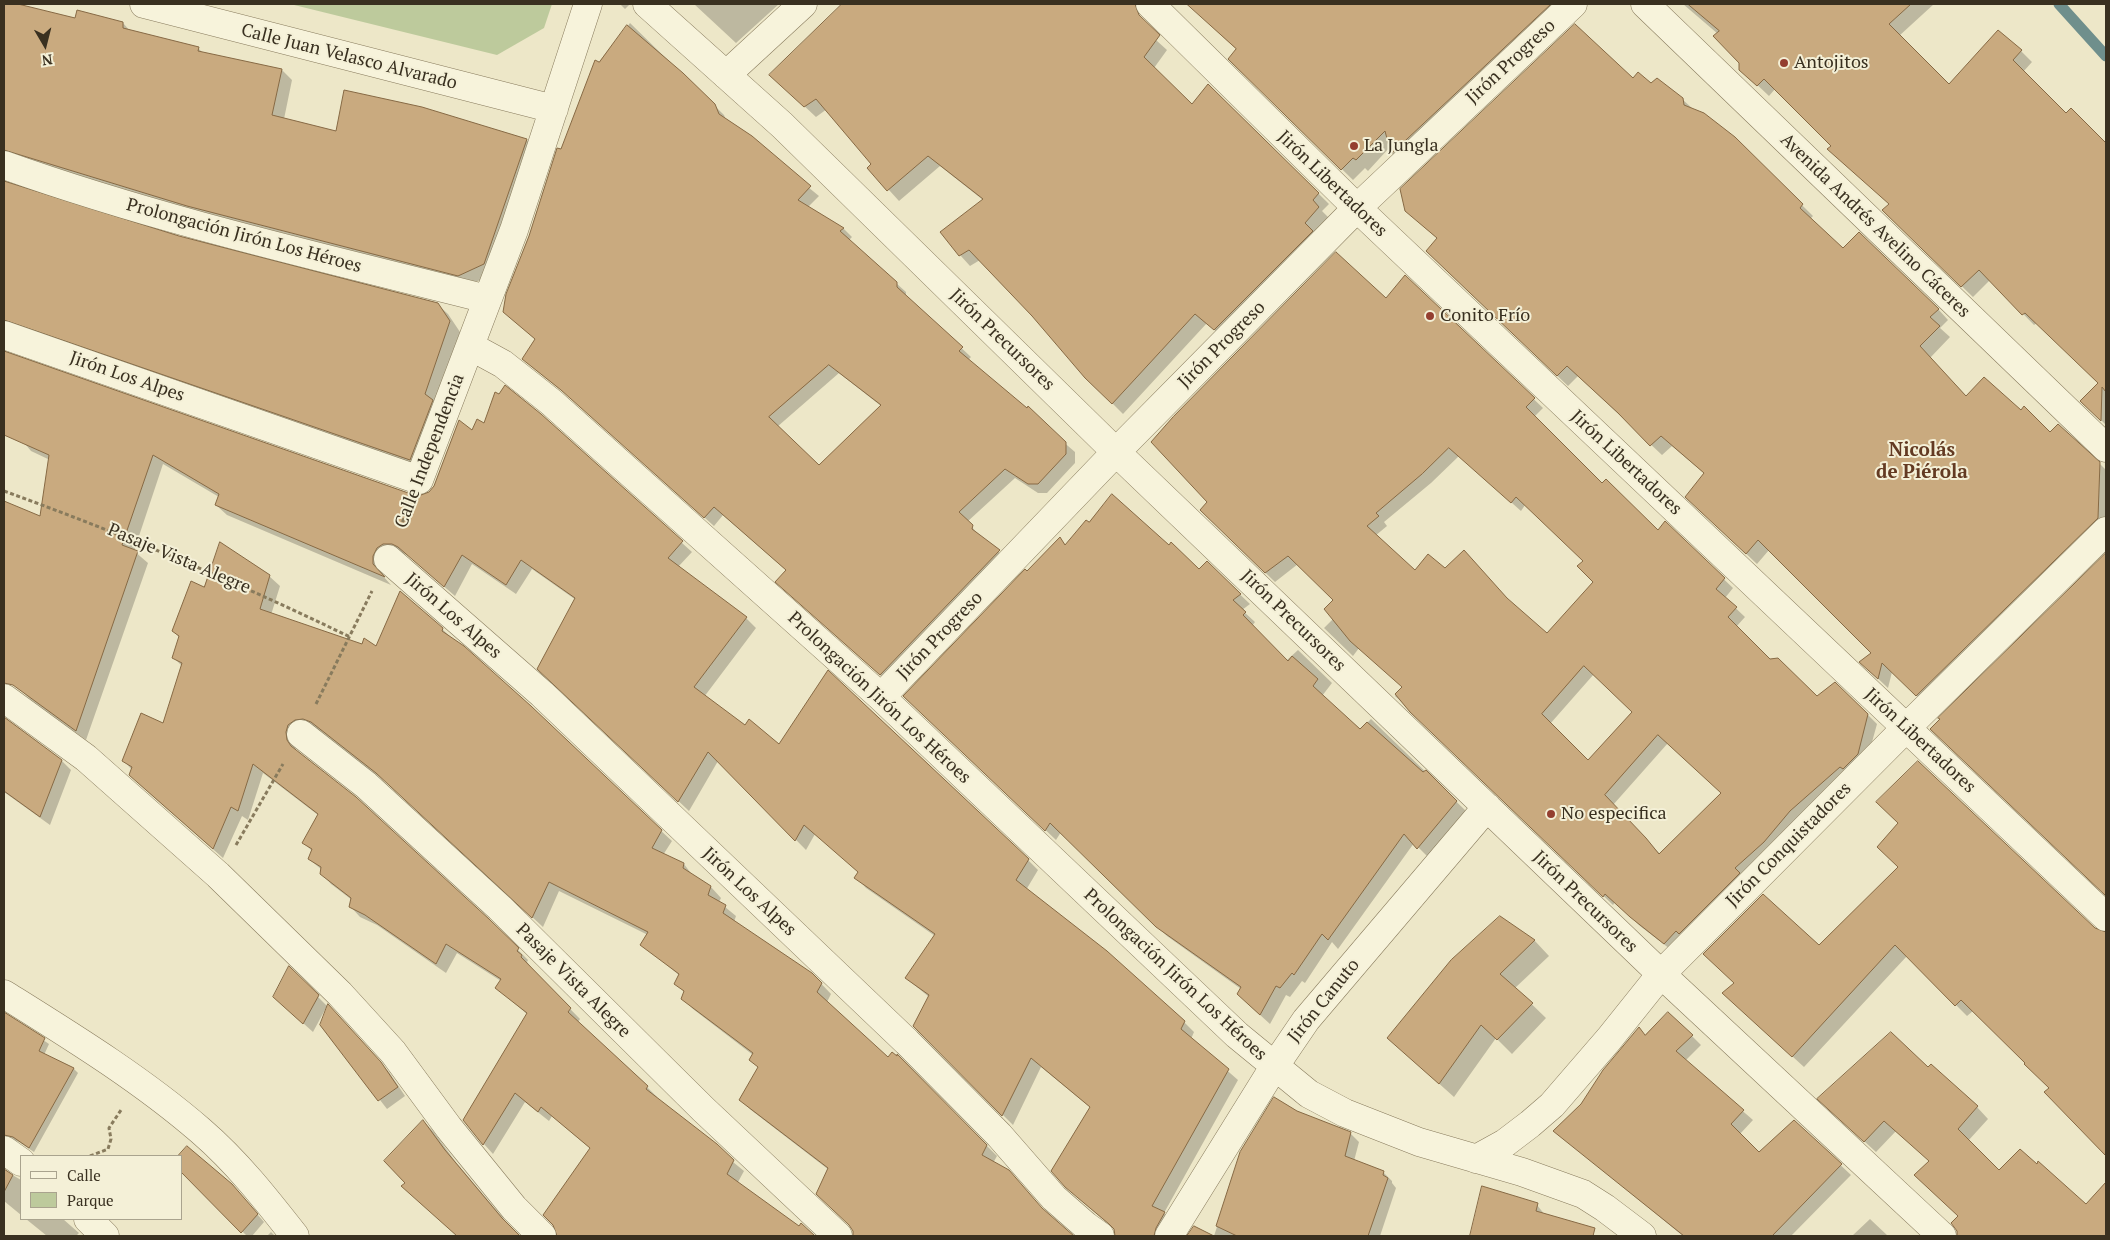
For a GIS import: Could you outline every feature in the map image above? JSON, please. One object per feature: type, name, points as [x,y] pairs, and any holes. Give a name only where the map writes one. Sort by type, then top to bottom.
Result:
[{"type":"street","name":"Calle Juan Velasco Alvarado","points":[[144,4],[554,109]]},
{"type":"street","name":"Calle Independencia","points":[[419,480],[514,230],[588,4]]},
{"type":"street","name":"Jirón Precursores","points":[[647,4],[789,132],[1116,452],[1486,807],[1661,974],[1942,1236]]},
{"type":"street","points":[[726,75],[803,4]]},
{"type":"street","name":"Jirón Libertadores","points":[[1150,4],[1357,208],[2106,917]]},
{"type":"street","name":"Jirón Progreso","points":[[881,697],[1116,452],[1357,208],[1573,4]]},
{"type":"street","name":"Avenida Andrés Avelino Cáceres","points":[[1645,4],[2106,448]]},
{"type":"street","name":"Prolongación Jirón Los Héroes","points":[[4,165],[67,188],[238,236],[487,299]]},
{"type":"street","name":"Jirón Los Alpes","points":[[4,335],[419,480]]},
{"type":"street","name":"Prolongación Jirón Los Héroes","points":[[470,346],[503,364],[551,402],[881,697],[1236,1035],[1309,1094],[1344,1113],[1419,1142],[1522,1172],[1583,1194],[1642,1236]]},
{"type":"street","name":"Jirón Conquistadores","points":[[1476,1159],[1505,1143],[1552,1105],[1609,1039],[1661,974],[2106,531]]},
{"type":"street","name":"Jirón Los Alpes","points":[[388,559],[542,694],[968,1102],[1054,1198],[1100,1236]]},
{"type":"street","points":[[4,698],[86,758],[218,875],[371,1027],[393,1052],[449,1128],[514,1208],[542,1236]]},
{"type":"street","name":"Pasaje Vista Alegre","points":[[301,734],[366,786],[500,908],[696,1103],[838,1236]]},
{"type":"street","name":"Jirón Canuto","points":[[1169,1236],[1274,1067],[1306,1020],[1486,807]]},
{"type":"street","points":[[4,994],[139,1082],[202,1132],[259,1190],[295,1236]]},
{"type":"street","points":[[4,1150],[20,1161]]},
{"type":"street","points":[[89,1220],[105,1236]]},
{"type":"path","name":"Calle Independencia","points":[[218,875],[301,734],[388,559],[419,480]]},
{"type":"path","name":"Pasaje Vista Alegre","points":[[4,491],[83,519],[197,565],[350,637]]},
{"type":"path","points":[[93,1155],[108,1149],[112,1139],[109,1128],[123,1107]]},
{"type":"green space","points":[[290,4],[552,4],[544,28],[497,55]]},
{"type":"building","points":[[4,4],[18,4],[75,18],[77,10],[123,22],[123,28],[199,47],[198,51],[282,69],[272,115],[336,131],[344,90],[422,107],[527,139],[484,264],[458,276],[187,206],[4,150]]},
{"type":"building","points":[[842,4],[1135,4],[1139,15],[1160,35],[1144,57],[1192,104],[1208,84],[1319,193],[1313,200],[1319,207],[1305,223],[1313,231],[1214,330],[1195,314],[1112,404],[1085,378],[1032,316],[969,250],[959,256],[940,232],[983,199],[928,156],[887,191],[867,168],[871,164],[816,99],[804,107],[769,75]]},
{"type":"building","points":[[1187,4],[1551,4],[1391,154],[1385,131],[1356,160],[1353,158],[1341,170],[1228,59],[1236,49]]},
{"type":"building","points":[[1688,4],[1911,4],[1889,24],[1949,84],[1998,30],[2022,50],[2013,60],[2066,113],[2071,108],[2106,143],[2106,392],[2102,387],[2101,421],[2080,401],[2098,383],[2025,313],[2022,315],[1979,270],[1961,287],[1882,210],[1889,204],[1827,149],[1831,146],[1764,79],[1757,86],[1739,70],[1739,63],[1713,36],[1719,31]]},
{"type":"building","points":[[1575,24],[1633,78],[1638,72],[1651,83],[1657,78],[1683,98],[1684,105],[1704,113],[1735,137],[1803,204],[1800,208],[1843,248],[1859,232],[1939,309],[1930,317],[1940,326],[1920,346],[1966,396],[1984,377],[2021,410],[2024,406],[2050,432],[2058,424],[2100,462],[2098,518],[1916,696],[1882,663],[1878,679],[1859,662],[1871,653],[1758,540],[1746,554],[1685,497],[1704,473],[1661,436],[1650,446],[1618,413],[1567,366],[1557,376],[1426,251],[1437,238],[1405,211],[1400,189]]},
{"type":"building","points":[[627,25],[683,73],[715,104],[719,114],[752,136],[811,186],[798,200],[844,228],[840,231],[897,282],[897,287],[963,347],[959,351],[1027,408],[1028,406],[1066,442],[1066,454],[1038,484],[1028,484],[1005,469],[959,512],[973,525],[972,529],[1000,550],[880,675],[775,582],[786,570],[714,507],[704,518],[561,390],[522,359],[535,339],[503,312],[506,294],[529,236],[557,148],[561,149],[595,60],[599,62]],"holes":[[[829,365],[881,405],[819,465],[769,417]]]},
{"type":"building","points":[[4,181],[179,236],[438,303],[450,321],[425,394],[433,400],[410,460],[4,320]]},
{"type":"building","points":[[1336,252],[1386,298],[1405,275],[1535,398],[1526,407],[1602,483],[1606,479],[1658,530],[1665,521],[1725,578],[1716,589],[1737,607],[1728,617],[1770,659],[1778,658],[1817,696],[1835,682],[1868,714],[1858,754],[1843,769],[1840,767],[1790,811],[1764,842],[1735,868],[1740,873],[1679,934],[1676,931],[1664,944],[1605,894],[1603,897],[1410,712],[1395,694],[1402,687],[1350,641],[1324,609],[1333,600],[1288,556],[1265,573],[1200,510],[1207,502],[1151,442],[1173,417]],"holes":[[[1449,448],[1511,503],[1516,497],[1583,561],[1577,566],[1593,582],[1547,633],[1507,598],[1464,550],[1445,568],[1428,554],[1415,570],[1367,526],[1379,516],[1376,513]],[[1584,666],[1632,712],[1588,760],[1542,714]],[[1658,735],[1721,793],[1659,854],[1605,795]]]},
{"type":"building","points":[[4,351],[414,495],[429,492],[434,486],[459,420],[472,430],[477,419],[484,423],[495,392],[499,394],[505,385],[541,414],[683,541],[668,558],[747,617],[694,687],[745,725],[749,719],[779,744],[828,670],[1029,859],[1016,880],[1107,951],[1185,1021],[1181,1029],[1229,1069],[1152,1206],[1165,1212],[1156,1228],[1154,1236],[1115,1236],[1114,1229],[1065,1187],[1051,1171],[1090,1107],[1031,1058],[1002,1116],[913,1026],[929,995],[905,978],[935,934],[854,878],[858,872],[804,825],[795,841],[708,752],[678,802],[537,669],[575,598],[521,560],[506,585],[462,555],[444,587],[398,547],[392,544],[383,544],[377,548],[373,556],[373,564],[385,577],[215,505],[219,494],[153,455],[122,545],[138,551],[76,731],[13,685],[4,683],[4,501],[40,516],[49,455],[4,435]]},
{"type":"building","points":[[1112,494],[1169,545],[1171,542],[1199,569],[1207,561],[1241,594],[1233,600],[1246,612],[1243,615],[1288,661],[1292,656],[1318,679],[1313,686],[1360,729],[1367,722],[1423,772],[1426,770],[1457,801],[1417,849],[1404,834],[1328,940],[1322,934],[1294,975],[1292,973],[1280,988],[1276,986],[1260,1015],[1237,994],[1241,987],[1156,927],[1050,823],[1045,831],[903,696],[1025,569],[1027,571],[1060,537],[1065,545],[1086,520],[1089,522]]},
{"type":"building","points":[[220,542],[270,575],[260,609],[362,644],[364,638],[376,646],[400,591],[443,628],[442,631],[464,646],[531,706],[662,830],[652,848],[684,863],[683,868],[711,886],[708,895],[726,905],[723,913],[812,973],[822,983],[817,992],[888,1057],[892,1052],[897,1056],[897,1054],[987,1145],[982,1155],[1009,1170],[1042,1208],[1074,1236],[853,1236],[853,1231],[849,1225],[816,1194],[828,1168],[739,1100],[758,1067],[749,1060],[753,1053],[681,999],[684,991],[674,984],[679,974],[640,945],[648,932],[549,882],[532,918],[376,773],[311,722],[303,719],[295,720],[288,725],[286,732],[287,740],[291,746],[356,797],[519,948],[517,951],[522,955],[521,957],[571,1008],[568,1012],[648,1086],[646,1089],[717,1144],[734,1160],[727,1174],[799,1226],[801,1223],[815,1236],[557,1236],[553,1225],[543,1215],[590,1148],[541,1107],[538,1112],[515,1093],[483,1145],[463,1120],[527,1013],[495,988],[501,979],[446,944],[436,964],[365,915],[349,907],[351,898],[320,874],[321,867],[308,859],[312,849],[302,843],[318,814],[253,764],[238,811],[231,807],[213,849],[129,775],[132,767],[122,761],[141,713],[163,723],[182,663],[172,658],[179,636],[172,631],[191,581],[204,587]]},
{"type":"building","points":[[2106,553],[2106,896],[1930,729],[1940,719],[1938,718]]},
{"type":"building","points":[[4,717],[62,760],[40,817],[4,791]]},
{"type":"building","points":[[1918,761],[2095,928],[2106,932],[2106,1156],[2044,1092],[2049,1088],[2025,1063],[1961,1000],[1955,1006],[1895,945],[1792,1057],[1722,993],[1734,983],[1703,954],[1763,894],[1819,945],[1898,867],[1877,847],[1898,823],[1876,802]]},
{"type":"building","points":[[1500,916],[1535,940],[1500,974],[1533,1003],[1497,1040],[1481,1025],[1439,1084],[1387,1038],[1451,960]]},
{"type":"building","points":[[289,966],[319,995],[303,1024],[273,997]]},
{"type":"building","points":[[328,1004],[381,1062],[398,1087],[378,1101],[320,1025]]},
{"type":"building","points":[[4,1012],[45,1038],[39,1051],[74,1068],[29,1148],[13,1137],[4,1135]]},
{"type":"building","points":[[1668,1012],[1693,1035],[1676,1051],[1744,1110],[1731,1124],[1759,1152],[1794,1120],[1842,1164],[1772,1236],[1684,1236],[1553,1131],[1581,1104],[1603,1070],[1639,1027],[1645,1035]]},
{"type":"building","points":[[1891,1032],[1928,1067],[1931,1064],[1978,1106],[1958,1129],[1999,1170],[2020,1149],[2037,1164],[2038,1161],[2086,1204],[2106,1182],[2106,1236],[1957,1236],[1957,1231],[1951,1223],[1958,1216],[1914,1175],[1929,1161],[1884,1121],[1864,1142],[1817,1099]]},
{"type":"building","points":[[1274,1097],[1297,1111],[1351,1132],[1345,1156],[1384,1171],[1383,1175],[1388,1178],[1368,1236],[1237,1236],[1216,1226],[1240,1152]]},
{"type":"building","points":[[423,1120],[445,1150],[502,1218],[520,1236],[457,1236],[401,1186],[405,1183],[384,1161]]},
{"type":"building","points":[[187,1146],[232,1184],[258,1214],[241,1233],[182,1173],[182,1155],[179,1155]]},
{"type":"building","points":[[4,1169],[13,1175],[4,1192]]},
{"type":"building","points":[[1482,1186],[1538,1203],[1536,1211],[1595,1228],[1593,1236],[1470,1236]]},
{"type":"building","points":[[1194,1226],[1214,1236],[1187,1236]]},
{"type":"waterway","points":[[2059,4],[2106,56]]},
{"type":"place","name":"Antojitos","points":[[1784,63]]},
{"type":"place","name":"La Jungla","points":[[1354,146]]},
{"type":"place","name":"Conito Frío","points":[[1430,316]]},
{"type":"place","name":"No especifica","points":[[1551,814]]},
{"type":"district","name":"Nicolás de Piérola","points":[[1922,462]]}]
